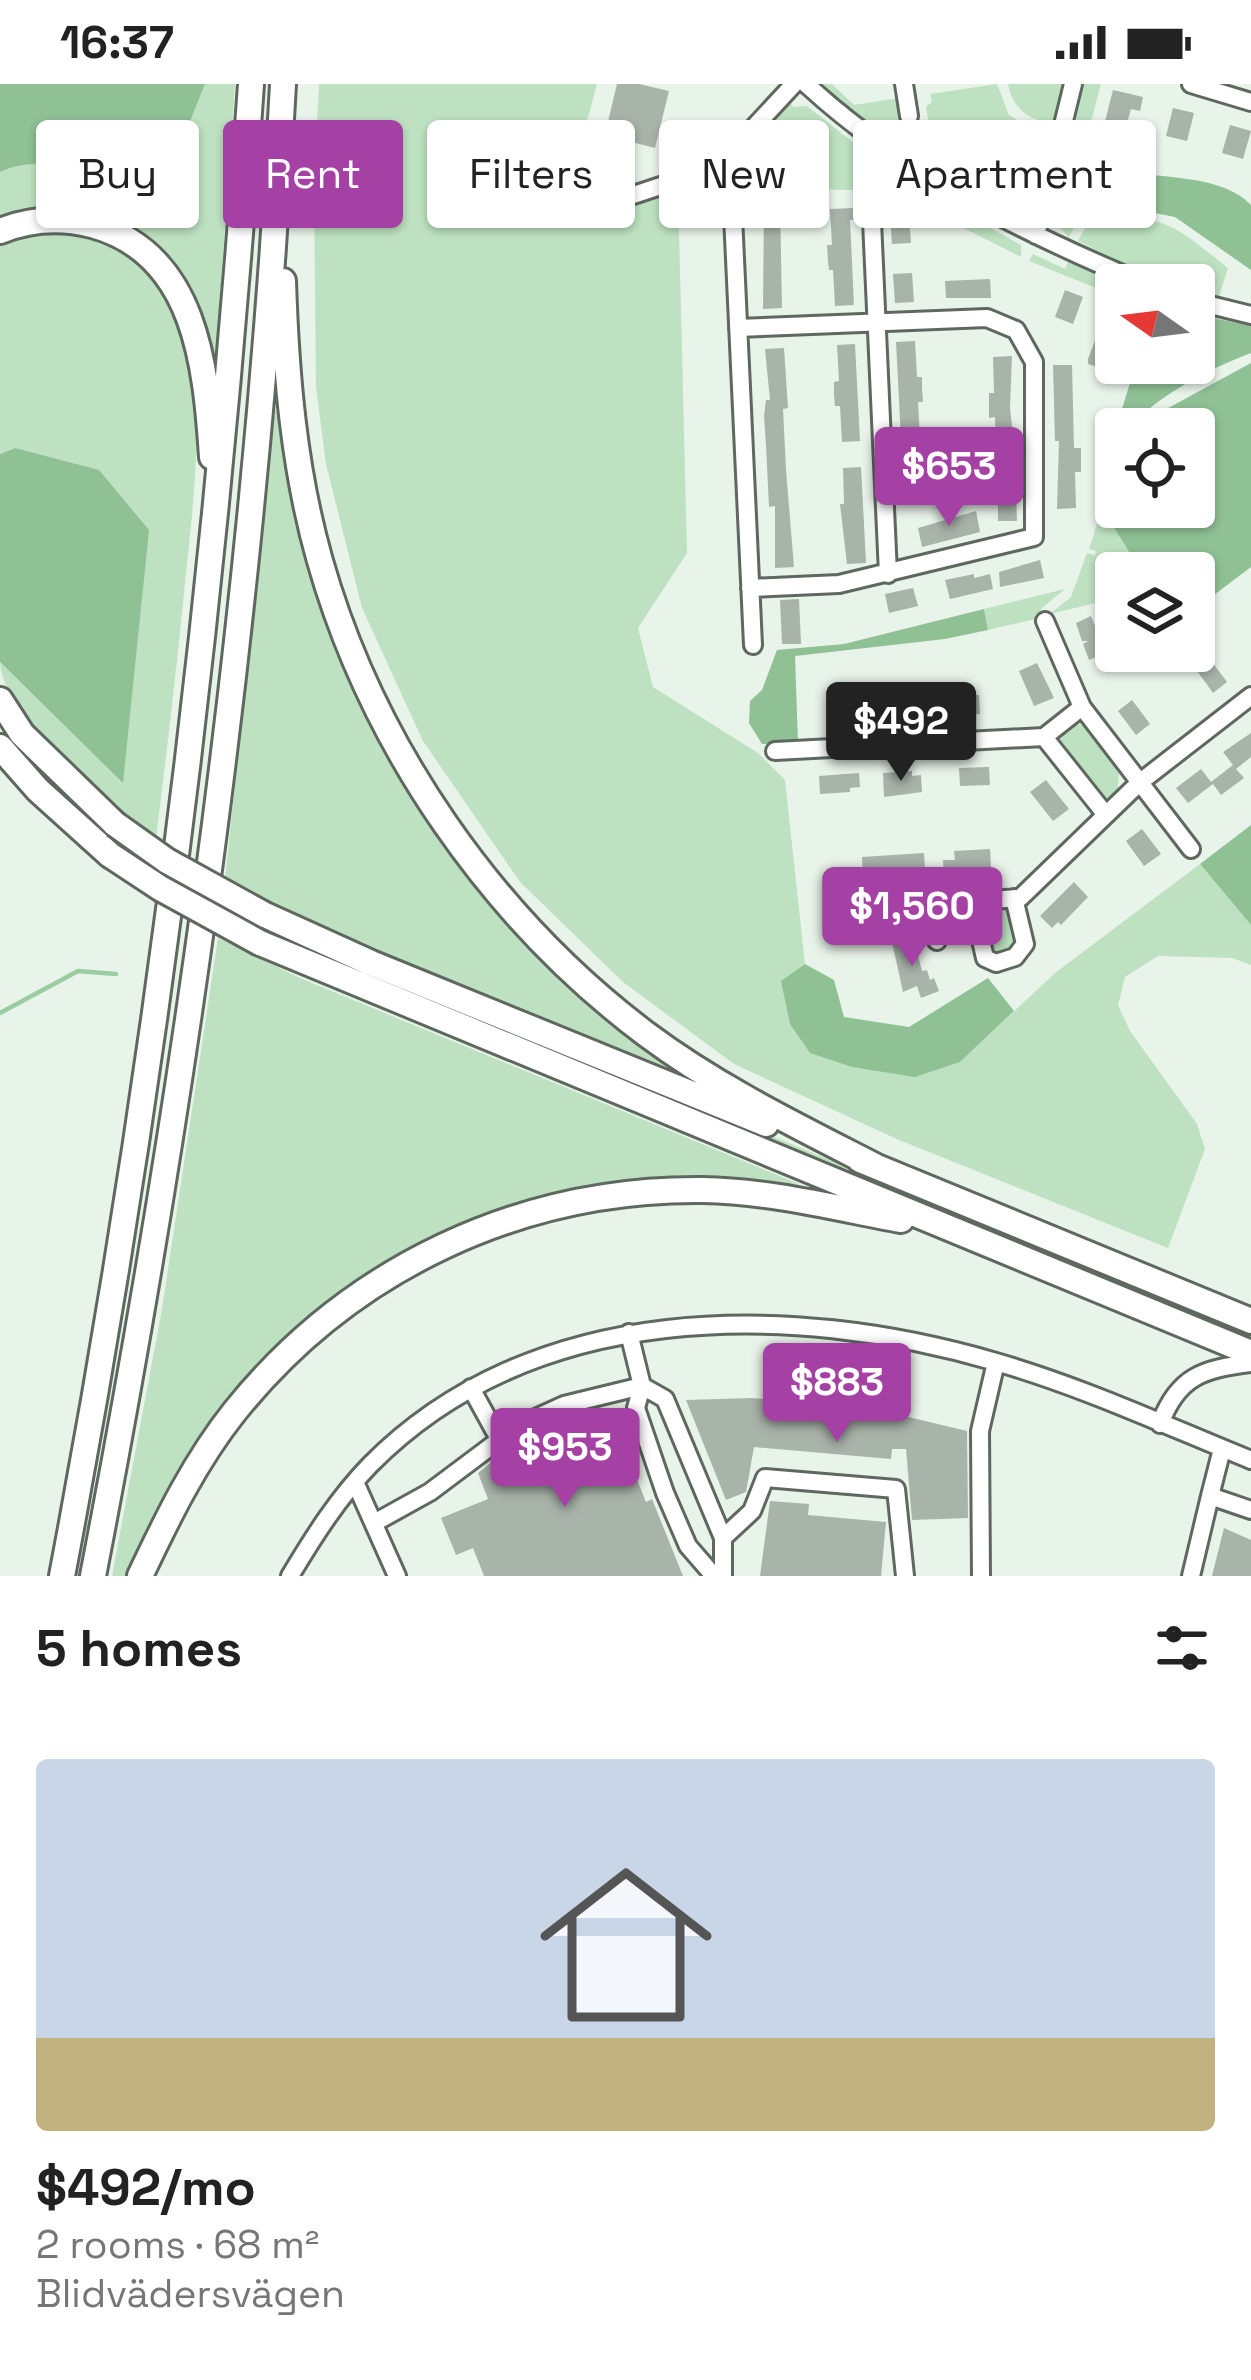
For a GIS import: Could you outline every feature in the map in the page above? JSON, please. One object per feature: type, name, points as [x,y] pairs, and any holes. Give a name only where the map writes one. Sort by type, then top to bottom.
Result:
[{"type":"highway","points":[[62,1576],[142,1120],[195,730],[233,355],[251,84]]},
{"type":"highway","points":[[281,120],[283,84]]},
{"type":"highway","points":[[0,231],[38,220],[76,221],[126,239],[165,273],[185,305],[199,346],[208,402],[216,528]]},
{"type":"highway","points":[[93,1576],[164,1180],[210,843],[241,596],[273,228]]},
{"type":"highway","points":[[283,228],[287,375],[303,484],[337,613],[400,750],[490,884],[606,1002],[688,1064],[875,1166]]},
{"type":"highway","points":[[0,700],[22,734],[115,824],[166,862],[265,915],[626,1068],[1251,1321]]},
{"type":"highway","points":[[0,746],[38,790],[110,855],[260,943],[1251,1353]]},
{"type":"highway","points":[[140,1576],[199,1462],[269,1370],[359,1294],[409,1262],[464,1236],[576,1200],[642,1191],[708,1190],[777,1197],[946,1228]]},
{"type":"street","points":[[761,120],[794,84]]},
{"type":"street","points":[[806,84],[908,166],[988,212],[1101,264]]},
{"type":"street","points":[[904,84],[909,116]]},
{"type":"street","points":[[1036,235],[1073,84]]},
{"type":"street","points":[[1191,84],[1251,102]]},
{"type":"street","points":[[735,228],[752,645]]},
{"type":"street","points":[[872,228],[888,574]]},
{"type":"street","points":[[1215,306],[1251,315]]},
{"type":"street","points":[[738,328],[995,320],[1021,335],[1034,362],[1034,537],[839,584],[750,588]]},
{"type":"street","points":[[1045,621],[1082,707],[1191,849]]},
{"type":"street","points":[[938,941],[934,904],[1020,898],[1139,783],[1251,696]]},
{"type":"street","points":[[775,751],[1044,737],[1082,707]]},
{"type":"street","points":[[1044,737],[1106,815]]},
{"type":"street","points":[[973,901],[985,958],[995,963],[1016,957],[1025,944],[1014,898]]},
{"type":"street","points":[[1062,1276],[1074,1248]]},
{"type":"street","points":[[290,1576],[355,1482],[401,1437],[471,1388],[520,1363],[629,1333],[711,1326],[830,1330],[924,1344],[996,1362],[1251,1460]]},
{"type":"street","points":[[629,1333],[642,1386],[636,1408],[664,1493],[688,1546],[718,1576]]},
{"type":"street","points":[[981,1576],[980,1432],[996,1362]]},
{"type":"street","points":[[1160,1424],[1181,1384],[1222,1366],[1251,1363]]},
{"type":"street","points":[[374,1523],[430,1492],[499,1439],[564,1405],[642,1386],[664,1399],[723,1538],[718,1576]]},
{"type":"street","points":[[471,1388],[499,1439]]},
{"type":"street","points":[[1191,1576],[1222,1449]]},
{"type":"street","points":[[723,1538],[752,1511],[765,1478],[896,1489],[905,1576]]},
{"type":"street","points":[[355,1482],[397,1576]]},
{"type":"street","points":[[1210,1496],[1251,1510]]},
{"type":"green space","points":[[0,84],[205,84],[191,120],[36,120],[36,164],[0,172]]},
{"type":"green space","points":[[205,84],[235,84],[232,120],[223,120],[225,228],[215,368],[211,368],[188,291],[156,246],[134,228],[199,228],[199,120],[190,120]]},
{"type":"green space","points":[[319,84],[597,84],[587,120],[427,120],[427,228],[635,228],[635,203],[659,196],[659,228],[679,228],[687,553],[638,628],[653,687],[758,753],[785,780],[805,964],[782,981],[790,1024],[960,1062],[1055,973],[1200,864],[1251,925],[1251,965],[1232,958],[1158,956],[1125,977],[1118,1005],[1130,1031],[1197,1124],[1205,1149],[1168,1248],[899,1140],[734,1064],[623,982],[520,882],[423,741],[362,608],[326,464],[316,387],[314,228],[403,228],[403,120],[317,120]]},
{"type":"green space","points":[[819,84],[832,84],[854,105],[899,98],[902,120],[863,120]]},
{"type":"green space","points":[[997,84],[1009,115],[1017,120],[928,120],[926,107],[932,102],[930,94]]},
{"type":"green space","points":[[1008,84],[1065,84],[1056,120],[1038,120],[1014,101]]},
{"type":"green space","points":[[1081,84],[1101,84],[1091,120],[1072,120]]},
{"type":"green space","points":[[789,102],[794,107],[807,106],[825,120],[771,120]]},
{"type":"green space","points":[[829,123],[853,142],[853,190],[829,189]]},
{"type":"green space","points":[[36,164],[36,216],[0,221],[0,172]]},
{"type":"green space","points":[[1156,175],[1213,184],[1240,196],[1251,205],[1251,270],[1175,217],[1156,213]]},
{"type":"green space","points":[[1156,221],[1228,268],[1218,300],[1215,264],[1124,264],[1078,241],[1085,228],[1156,228]]},
{"type":"green space","points":[[963,228],[990,228],[1021,245],[1021,257]]},
{"type":"green space","points":[[62,231],[114,248],[156,280],[176,312],[193,378],[194,488],[156,839],[87,784],[38,734],[5,684],[0,662],[123,782],[15,448],[0,454],[0,245],[34,233]]},
{"type":"green space","points":[[1033,254],[1065,269],[1068,262],[1095,274],[1095,288],[1029,261]]},
{"type":"green space","points":[[1215,318],[1251,326],[1251,353],[1218,367]]},
{"type":"green space","points":[[1251,363],[1251,567],[1215,594],[1215,552],[1129,552],[1114,528],[1215,528],[1215,408],[1168,408]]},
{"type":"green space","points":[[1130,384],[1185,384],[1151,408],[1122,408]]},
{"type":"green space","points":[[283,407],[367,710],[415,798],[459,863],[508,922],[574,989],[672,1064],[668,1070],[345,937],[225,879],[275,411]]},
{"type":"green space","points":[[15,448],[99,470],[149,530],[123,783],[0,662],[0,454]]},
{"type":"green space","points":[[953,449],[955,484],[891,487],[889,452]]},
{"type":"green space","points":[[1096,528],[1114,528],[1129,552],[1096,552],[1089,549]]},
{"type":"green space","points":[[1087,553],[1095,555],[1095,603],[1050,614],[1071,597]]},
{"type":"green space","points":[[1065,589],[1035,619],[988,630],[984,609]]},
{"type":"green space","points":[[984,609],[988,630],[795,656],[798,743],[762,744],[749,723],[750,701],[762,690],[777,650],[844,644]]},
{"type":"green space","points":[[1078,724],[1087,727],[1119,774],[1117,794],[1108,800],[1083,782],[1063,753],[1059,734]]},
{"type":"green space","points":[[1251,825],[1251,925],[1200,864]]},
{"type":"green space","points":[[1003,906],[1010,911],[1020,942],[1003,957],[988,953],[981,910]]},
{"type":"green space","points":[[263,923],[1045,1250],[1043,1255],[330,962],[262,930]]},
{"type":"green space","points":[[218,938],[300,978],[799,1184],[797,1191],[669,1180],[583,1188],[450,1229],[388,1261],[331,1300],[280,1344],[234,1395],[193,1451],[128,1576],[112,1576],[162,1309]]},
{"type":"green space","points":[[805,964],[834,980],[844,1017],[909,1027],[988,978],[1014,1011],[960,1062],[915,1077],[852,1067],[810,1053],[790,1024],[781,981]]},
{"type":"green space","points":[[1091,1268],[1251,1334],[1251,1342],[1088,1275]]},
{"type":"building","points":[[617,84],[669,91],[655,148],[635,143],[635,120],[608,120]]},
{"type":"building","points":[[1113,90],[1143,97],[1140,111],[1131,109],[1128,120],[1105,120]]},
{"type":"building","points":[[1173,108],[1194,113],[1187,141],[1166,136]]},
{"type":"building","points":[[1230,125],[1251,131],[1243,159],[1222,153]]},
{"type":"building","points":[[853,208],[854,305],[835,306],[827,245],[832,245],[830,209]]},
{"type":"building","points":[[764,228],[780,228],[782,308],[763,309]]},
{"type":"building","points":[[891,228],[910,228],[911,243],[892,244]]},
{"type":"building","points":[[912,273],[914,302],[895,303],[893,274]]},
{"type":"building","points":[[990,279],[991,298],[946,298],[945,281]]},
{"type":"building","points":[[1065,290],[1083,297],[1073,324],[1055,317]]},
{"type":"building","points":[[915,341],[917,377],[922,377],[920,438],[901,439],[896,342]]},
{"type":"building","points":[[1095,341],[1095,366],[1088,359]]},
{"type":"building","points":[[855,344],[860,441],[842,442],[840,406],[835,406],[834,394],[834,382],[839,381],[837,345]]},
{"type":"building","points":[[784,348],[788,408],[783,409],[794,567],[775,568],[775,506],[769,507],[764,416],[766,400],[770,400],[765,349]]},
{"type":"building","points":[[1012,356],[1010,408],[1015,453],[996,454],[995,417],[989,418],[993,357]]},
{"type":"building","points":[[1053,365],[1072,365],[1074,448],[1081,448],[1081,472],[1075,472],[1076,508],[1057,509],[1059,441],[1055,441]]},
{"type":"building","points":[[861,467],[866,563],[847,564],[840,504],[844,504],[843,468]]},
{"type":"building","points":[[1016,492],[1017,521],[998,521],[998,493]]},
{"type":"building","points":[[976,511],[980,532],[922,547],[918,528]]},
{"type":"building","points":[[1040,560],[1044,578],[1000,587],[999,572]]},
{"type":"building","points":[[974,574],[974,578],[990,574],[993,589],[950,599],[945,580]]},
{"type":"building","points":[[913,588],[918,606],[889,613],[885,594]]},
{"type":"building","points":[[799,599],[801,644],[782,644],[780,600]]},
{"type":"building","points":[[1091,616],[1095,658],[1089,660],[1083,644],[1088,641],[1082,641],[1076,623]]},
{"type":"building","points":[[1037,663],[1054,698],[1034,706],[1019,671]]},
{"type":"building","points":[[1215,666],[1227,682],[1213,693],[1198,672],[1215,672]]},
{"type":"building","points":[[979,695],[980,714],[952,716],[950,696]]},
{"type":"building","points":[[909,697],[910,718],[882,720],[881,698]]},
{"type":"building","points":[[857,700],[858,721],[830,723],[829,701]]},
{"type":"building","points":[[1132,700],[1150,724],[1136,735],[1118,711]]},
{"type":"building","points":[[1251,733],[1251,757],[1236,769],[1244,778],[1221,795],[1213,784],[1188,803],[1176,788],[1201,769],[1211,782],[1233,765],[1223,752]]},
{"type":"building","points":[[989,767],[990,785],[960,786],[959,768]]},
{"type":"building","points":[[912,771],[912,776],[921,775],[922,792],[884,797],[883,773]]},
{"type":"building","points":[[859,773],[860,787],[820,794],[819,776]]},
{"type":"building","points":[[1046,780],[1069,809],[1053,821],[1030,792]]},
{"type":"building","points":[[1142,829],[1161,854],[1144,866],[1126,841]]},
{"type":"building","points":[[990,849],[991,867],[955,869],[956,879],[944,879],[943,860],[955,860],[954,851]]},
{"type":"building","points":[[924,853],[925,869],[863,877],[862,857]]},
{"type":"building","points":[[1074,882],[1088,897],[1052,928],[1040,916]]},
{"type":"building","points":[[887,909],[889,941],[869,942],[867,910]]},
{"type":"building","points":[[913,937],[922,971],[927,970],[930,980],[934,978],[939,991],[921,998],[917,986],[903,992],[892,942]]},
{"type":"building","points":[[752,1398],[875,1409],[967,1431],[968,1518],[912,1520],[906,1449],[892,1449],[891,1459],[754,1447],[746,1492],[726,1500],[686,1400]]},
{"type":"building","points":[[610,1412],[646,1502],[652,1499],[683,1576],[484,1576],[473,1548],[456,1555],[441,1518],[488,1499],[478,1473],[504,1452],[549,1430]]},
{"type":"building","points":[[770,1501],[809,1504],[808,1515],[886,1522],[881,1576],[760,1576]]},
{"type":"building","points":[[1224,1528],[1251,1540],[1251,1576],[1212,1576]]},
{"type":"waterway","points":[[0,1013],[78,971],[116,974]]}]
